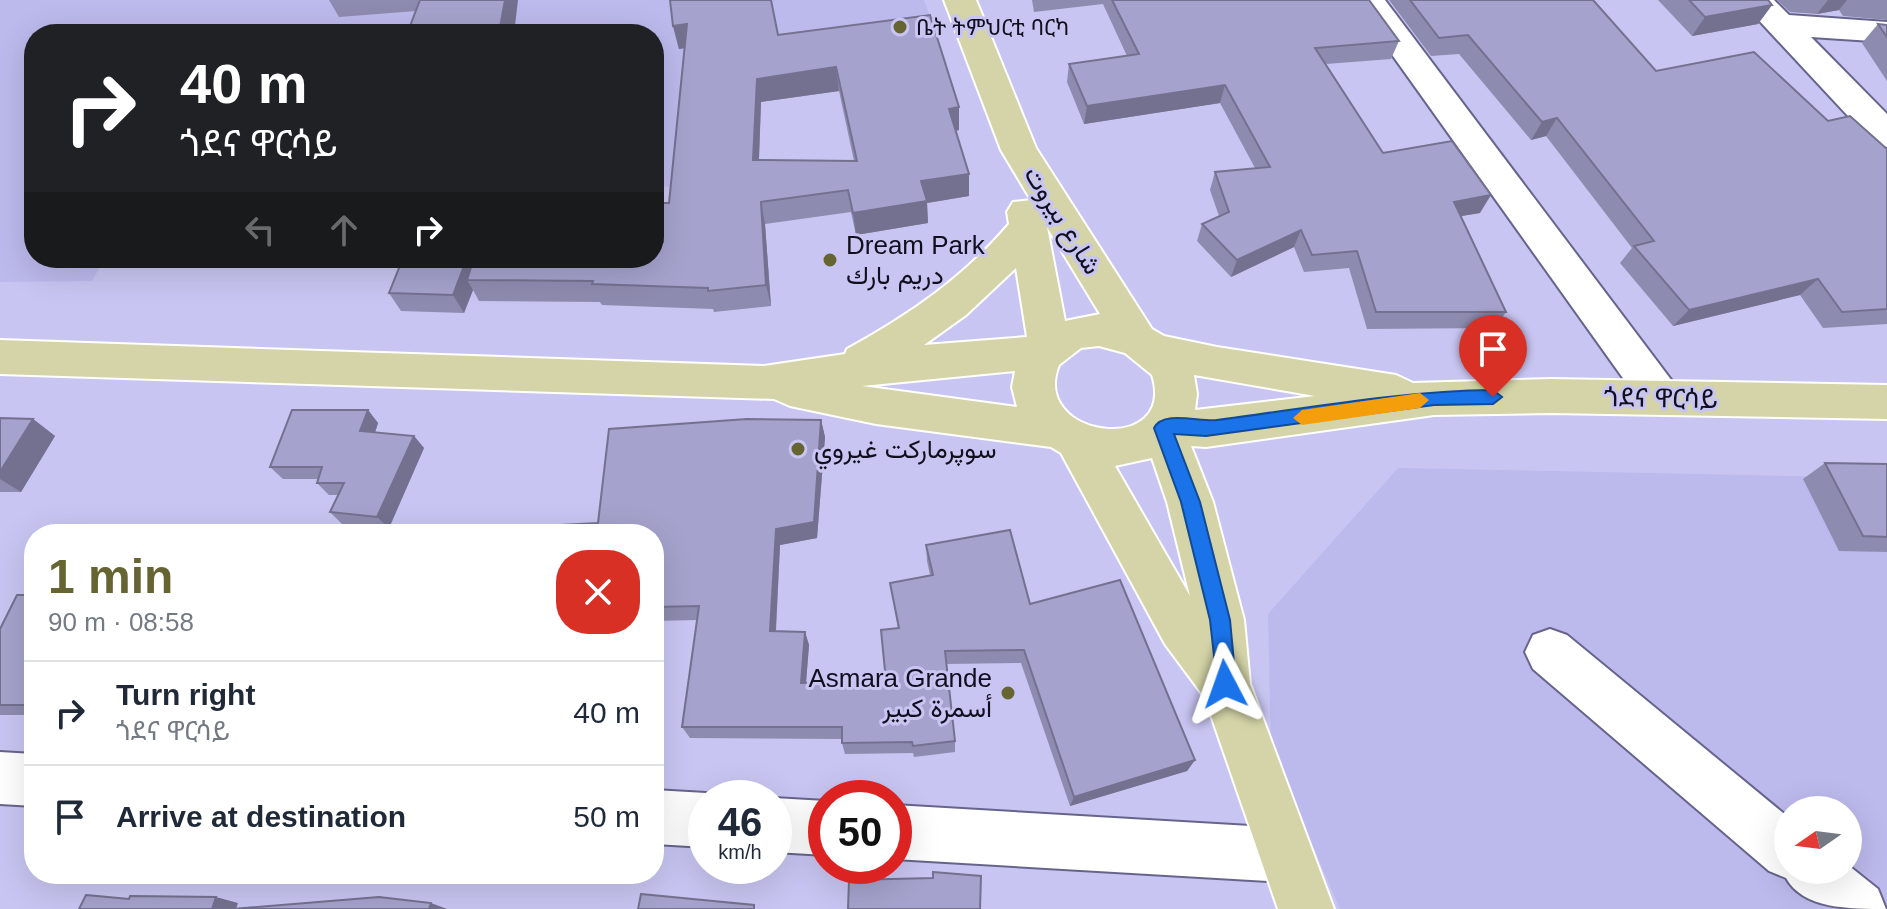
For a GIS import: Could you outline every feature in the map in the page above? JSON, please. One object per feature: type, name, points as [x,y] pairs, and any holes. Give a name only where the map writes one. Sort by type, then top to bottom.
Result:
[{"type":"main road","points":[[960,0],[1019,150]]},
{"type":"main road","name":"شارع بيروت","points":[[1019,150],[1027,229],[1047,350]]},
{"type":"main road","name":"شارع بيروت","points":[[1019,150],[1146,344]]},
{"type":"main road","points":[[844,371],[915,331],[960,301],[995,268],[1027,229]]},
{"type":"main road","points":[[0,357],[764,383],[876,406],[1068,436],[1109,448],[1140,443],[1164,427],[1175,407],[1176,387],[1170,367],[1146,344],[1099,330],[1063,338],[1047,350],[1034,375],[1035,400],[1043,416],[1068,436],[1182,628],[1225,684]]},
{"type":"main road","name":"ጎደና ዋርሳይ","points":[[1146,344],[1217,364],[1434,398]]},
{"type":"main road","points":[[764,383],[844,371],[1047,350]]},
{"type":"main road","name":"ጎደና ዋርሳይ","points":[[1164,427],[1206,429],[1434,398],[1660,397],[1887,402]]},
{"type":"main road","points":[[1164,427],[1190,502],[1220,620],[1225,684],[1306,909]]},
{"type":"street","points":[[1369,0],[1660,397]]},
{"type":"street","points":[[1756,0],[1887,135]]},
{"type":"street","points":[[1782,25],[1887,32]]},
{"type":"street","points":[[1550,652],[1774,840]]},
{"type":"street","points":[[0,778],[24,779]]},
{"type":"street","points":[[664,818],[688,819]]},
{"type":"street","points":[[912,833],[1285,855]]},
{"type":"street","points":[[1827,884],[1858,909]]},
{"type":"shaded area","points":[[0,0],[924,0],[947,64],[691,91],[673,187],[664,187],[664,24],[24,24],[24,268],[99,268],[92,281],[0,282]]},
{"type":"shaded area","points":[[1398,468],[1887,478],[1887,909],[1340,909],[1271,749],[1268,614]]},
{"type":"building","points":[[420,0],[505,0],[500,24],[411,24]]},
{"type":"building","points":[[670,0],[771,0],[778,35],[930,15],[959,107],[949,109],[969,174],[921,181],[927,201],[853,213],[848,190],[761,202],[766,285],[708,291],[708,288],[592,284],[593,281],[467,280],[471,268],[664,268],[664,203],[669,203],[687,24],[673,26]],"holes":[[[836,67],[857,161],[753,160],[757,79]]]},
{"type":"building","points":[[1112,0],[1369,0],[1399,41],[1315,48],[1383,153],[1452,141],[1491,195],[1454,202],[1506,312],[1376,312],[1357,251],[1312,255],[1301,230],[1237,260],[1202,224],[1229,212],[1215,172],[1270,167],[1225,85],[1087,106],[1069,64],[1139,54]]},
{"type":"building","points":[[1410,0],[1593,0],[1656,71],[1754,52],[1828,121],[1850,116],[1887,149],[1887,309],[1842,312],[1818,279],[1689,310],[1634,246],[1654,241],[1557,118],[1542,122],[1468,35],[1439,38]]},
{"type":"building","points":[[1689,0],[1768,0],[1772,5],[1705,17]]},
{"type":"building","points":[[1878,24],[1887,25],[1887,37]]},
{"type":"building","points":[[399,268],[463,268],[453,295],[389,293]]},
{"type":"building","points":[[292,410],[368,410],[360,431],[414,436],[377,517],[330,512],[344,483],[317,483],[322,467],[270,467]]},
{"type":"building","points":[[0,418],[33,419],[0,472]]},
{"type":"building","points":[[747,419],[821,420],[814,522],[776,529],[770,631],[805,632],[801,683],[886,681],[881,630],[899,628],[890,583],[933,575],[926,545],[1010,530],[1030,604],[1120,580],[1195,760],[1074,797],[1024,650],[945,651],[955,741],[913,746],[912,742],[842,743],[842,727],[682,727],[699,606],[664,607],[664,524],[580,524],[598,523],[609,429]]},
{"type":"building","points":[[1825,463],[1887,464],[1887,537],[1863,536]]},
{"type":"building","points":[[17,595],[24,595],[24,705],[0,705],[0,629]]},
{"type":"building","points":[[933,872],[981,876],[980,909],[848,909],[849,884],[912,884],[912,878],[933,878]]},
{"type":"building","points":[[641,894],[754,905],[754,909],[638,909]]},
{"type":"building","points":[[86,895],[129,899],[130,896],[216,897],[212,909],[79,909]]},
{"type":"building","points":[[379,897],[431,903],[429,909],[232,909]]},
{"type":"slow traffic","points":[[1302,418],[1420,400]]},
{"type":"place","name":"ቤት ትምህርቲ ባርካ","points":[[900,27]]},
{"type":"place","name":"Dream Park دريم بارك","points":[[830,260]]},
{"type":"place","name":"سوپرمارکت غيروي","points":[[798,449]]},
{"type":"place","name":"Asmara Grande أسمرة كبير","points":[[1008,693]]},
{"type":"route","points":[[1225,684],[1220,620],[1190,502],[1163,428],[1206,429],[1434,398],[1493,397]]}]
